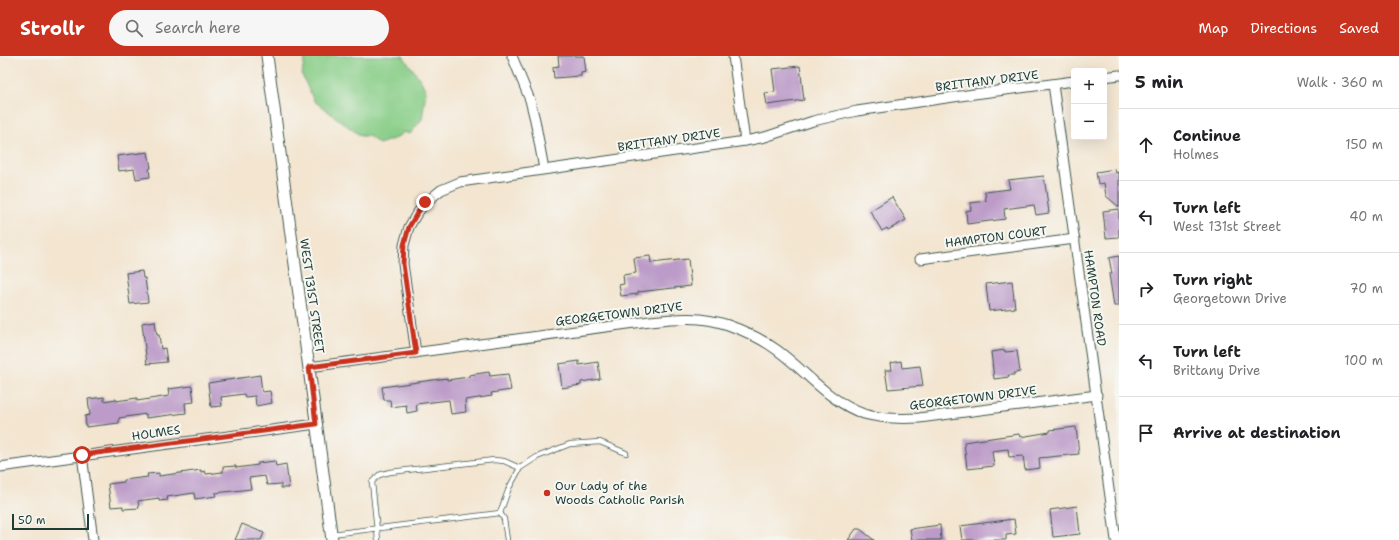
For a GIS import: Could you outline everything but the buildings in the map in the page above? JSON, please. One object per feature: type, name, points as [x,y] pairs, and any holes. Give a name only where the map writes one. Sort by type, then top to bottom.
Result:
[{"type":"street","name":"WEST 131ST STREET","points":[[267,56],[332,537]]},
{"type":"street","points":[[512,56],[530,100],[536,120],[544,169]]},
{"type":"street","points":[[733,56],[745,141]]},
{"type":"street","points":[[1107,77],[1119,75]]},
{"type":"street","name":"BRITTANY DRIVE","points":[[416,353],[403,264],[404,245],[409,227],[425,202],[441,190],[460,182],[745,141],[765,137],[813,121],[857,111],[1071,81]]},
{"type":"street","name":"HAMPTON ROAD","points":[[1053,84],[1116,540]]},
{"type":"street","name":"HAMPTON COURT","points":[[920,259],[1075,239]]},
{"type":"street","name":"GEORGETOWN DRIVE","points":[[309,367],[650,321],[693,318],[727,324],[746,332],[777,350],[836,400],[856,410],[876,417],[919,418],[1096,394]]},
{"type":"street","name":"HOLMES","points":[[0,467],[316,424]]},
{"type":"street","points":[[82,455],[93,540]]},
{"type":"lane","points":[[500,513],[509,488],[520,468],[537,457],[570,444],[600,442],[626,453]]},
{"type":"lane","points":[[378,540],[372,482],[378,474],[494,460],[504,461],[520,468]]},
{"type":"lane","points":[[332,537],[377,529],[500,513]]},
{"type":"lane","points":[[500,513],[504,519],[507,540],[504,540]]},
{"type":"green space","points":[[305,56],[403,56],[420,79],[426,91],[422,119],[410,134],[404,132],[396,138],[379,144],[369,136],[361,136],[314,101],[302,75]]},
{"type":"place","name":"Our Lady of the Woods Catholic Parish","points":[[547,493]]},
{"type":"route","points":[[82,455],[316,424],[309,367],[416,353],[403,264],[404,245],[409,227],[425,202]]}]
